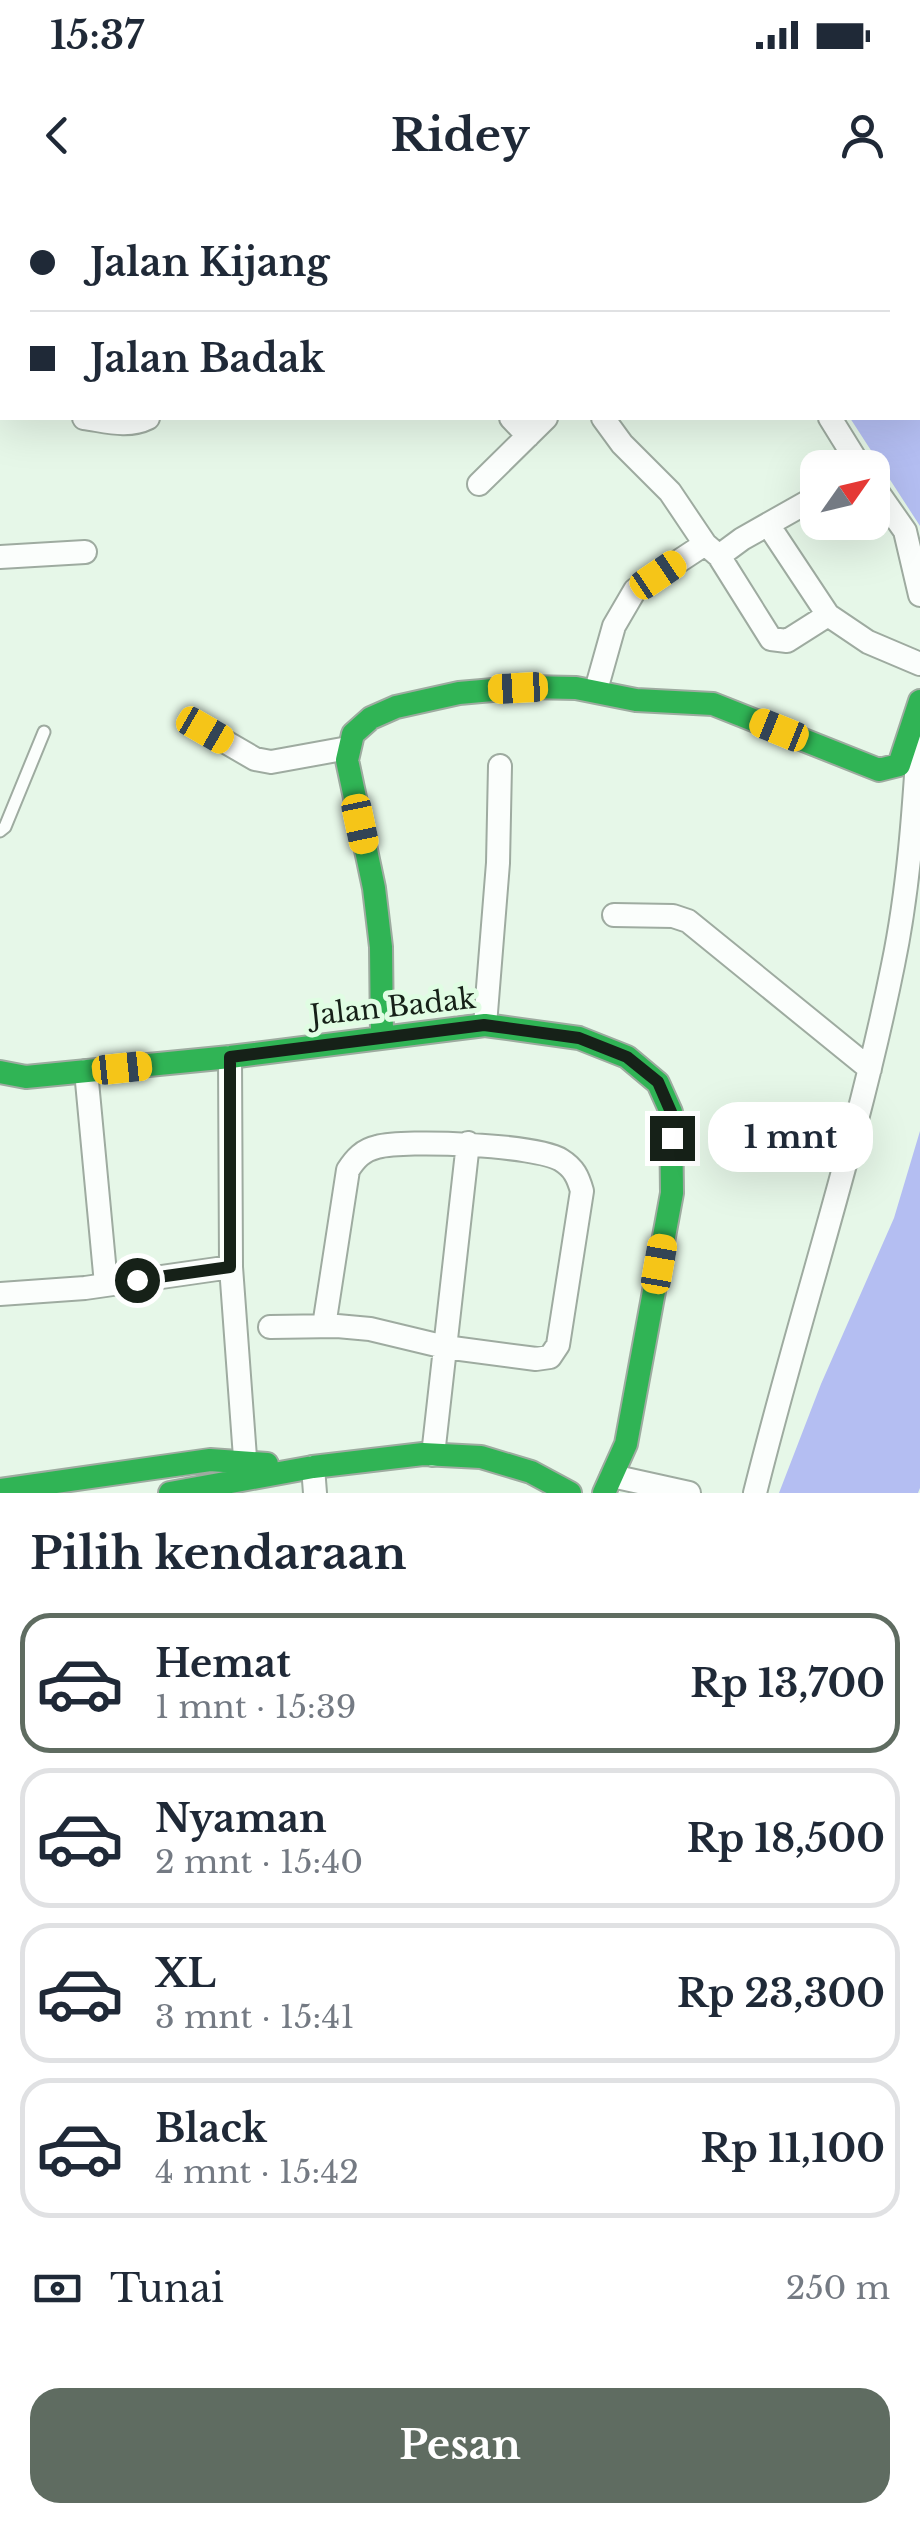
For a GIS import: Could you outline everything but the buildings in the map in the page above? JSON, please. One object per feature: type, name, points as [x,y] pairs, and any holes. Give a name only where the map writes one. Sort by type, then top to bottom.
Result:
[{"type":"street","points":[[96,420],[144,420]]},
{"type":"street","points":[[513,420],[528,436]]},
{"type":"street","points":[[478,484],[544,420]]},
{"type":"street","points":[[604,420],[670,492],[770,638],[787,641],[828,615]]},
{"type":"street","points":[[831,420],[850,450]]},
{"type":"street","points":[[596,690],[614,626],[634,590],[800,507]]},
{"type":"street","points":[[890,510],[904,531],[920,596]]},
{"type":"street","points":[[768,526],[828,615],[868,642],[920,664]]},
{"type":"street","points":[[0,556],[85,552]]},
{"type":"street","points":[[382,1038],[374,888],[346,760],[357,728],[378,713],[412,702],[542,686],[596,690],[642,700],[691,699],[879,770],[899,765],[920,701]]},
{"type":"street","points":[[755,1493],[857,1126],[894,962],[912,842],[920,718]]},
{"type":"street","points":[[205,730],[256,760],[270,762],[348,748]]},
{"type":"street","points":[[484,1025],[498,863],[500,766]]},
{"type":"street","points":[[614,916],[673,916],[688,921],[870,1069]]},
{"type":"street","name":"Jalan Badak","points":[[0,1072],[26,1077],[230,1057],[484,1025],[579,1038],[627,1057],[658,1082],[671,1112],[672,1192],[626,1444],[608,1484]]},
{"type":"street","points":[[230,1057],[230,1267],[246,1471]]},
{"type":"street","points":[[86,1071],[106,1284]]},
{"type":"street","points":[[270,1327],[370,1329],[445,1347],[536,1359],[550,1357],[558,1345],[582,1191],[578,1175],[557,1157],[468,1143],[376,1146],[355,1158],[348,1170],[324,1326]]},
{"type":"street","points":[[433,1455],[468,1143]]},
{"type":"street","points":[[0,1294],[230,1267]]},
{"type":"street","points":[[170,1493],[246,1471],[433,1455],[481,1458],[531,1472],[570,1493]]},
{"type":"street","points":[[0,1490],[210,1460],[246,1471]]},
{"type":"street","points":[[313,1467],[315,1493]]},
{"type":"street","points":[[141,1470],[149,1493]]},
{"type":"street","points":[[608,1484],[689,1493]]},
{"type":"lane","points":[[0,831],[44,732]]},
{"type":"water","points":[[851,420],[920,420],[920,526],[890,480],[890,450],[871,450]]},
{"type":"water","points":[[920,1131],[920,1488],[918,1493],[779,1493],[821,1384],[894,1218]]},
{"type":"traffic: fast","points":[[382,1037],[381,947],[374,888],[347,760],[353,734],[371,718],[396,707],[459,693],[526,687],[576,688],[636,700],[713,704],[879,770],[899,765],[920,701]]},
{"type":"traffic: fast","points":[[0,1072],[26,1077],[230,1057],[485,1025],[579,1038],[627,1057],[658,1083],[671,1112],[672,1193],[626,1444],[604,1493]]},
{"type":"traffic: fast","points":[[170,1493],[313,1467],[423,1454],[481,1457],[531,1472],[570,1493]]},
{"type":"traffic: fast","points":[[0,1490],[210,1460],[267,1464]]},
{"type":"route","points":[[137,1280],[230,1267],[230,1057],[484,1025],[579,1038],[627,1057],[658,1082],[671,1112],[672,1138]]}]
